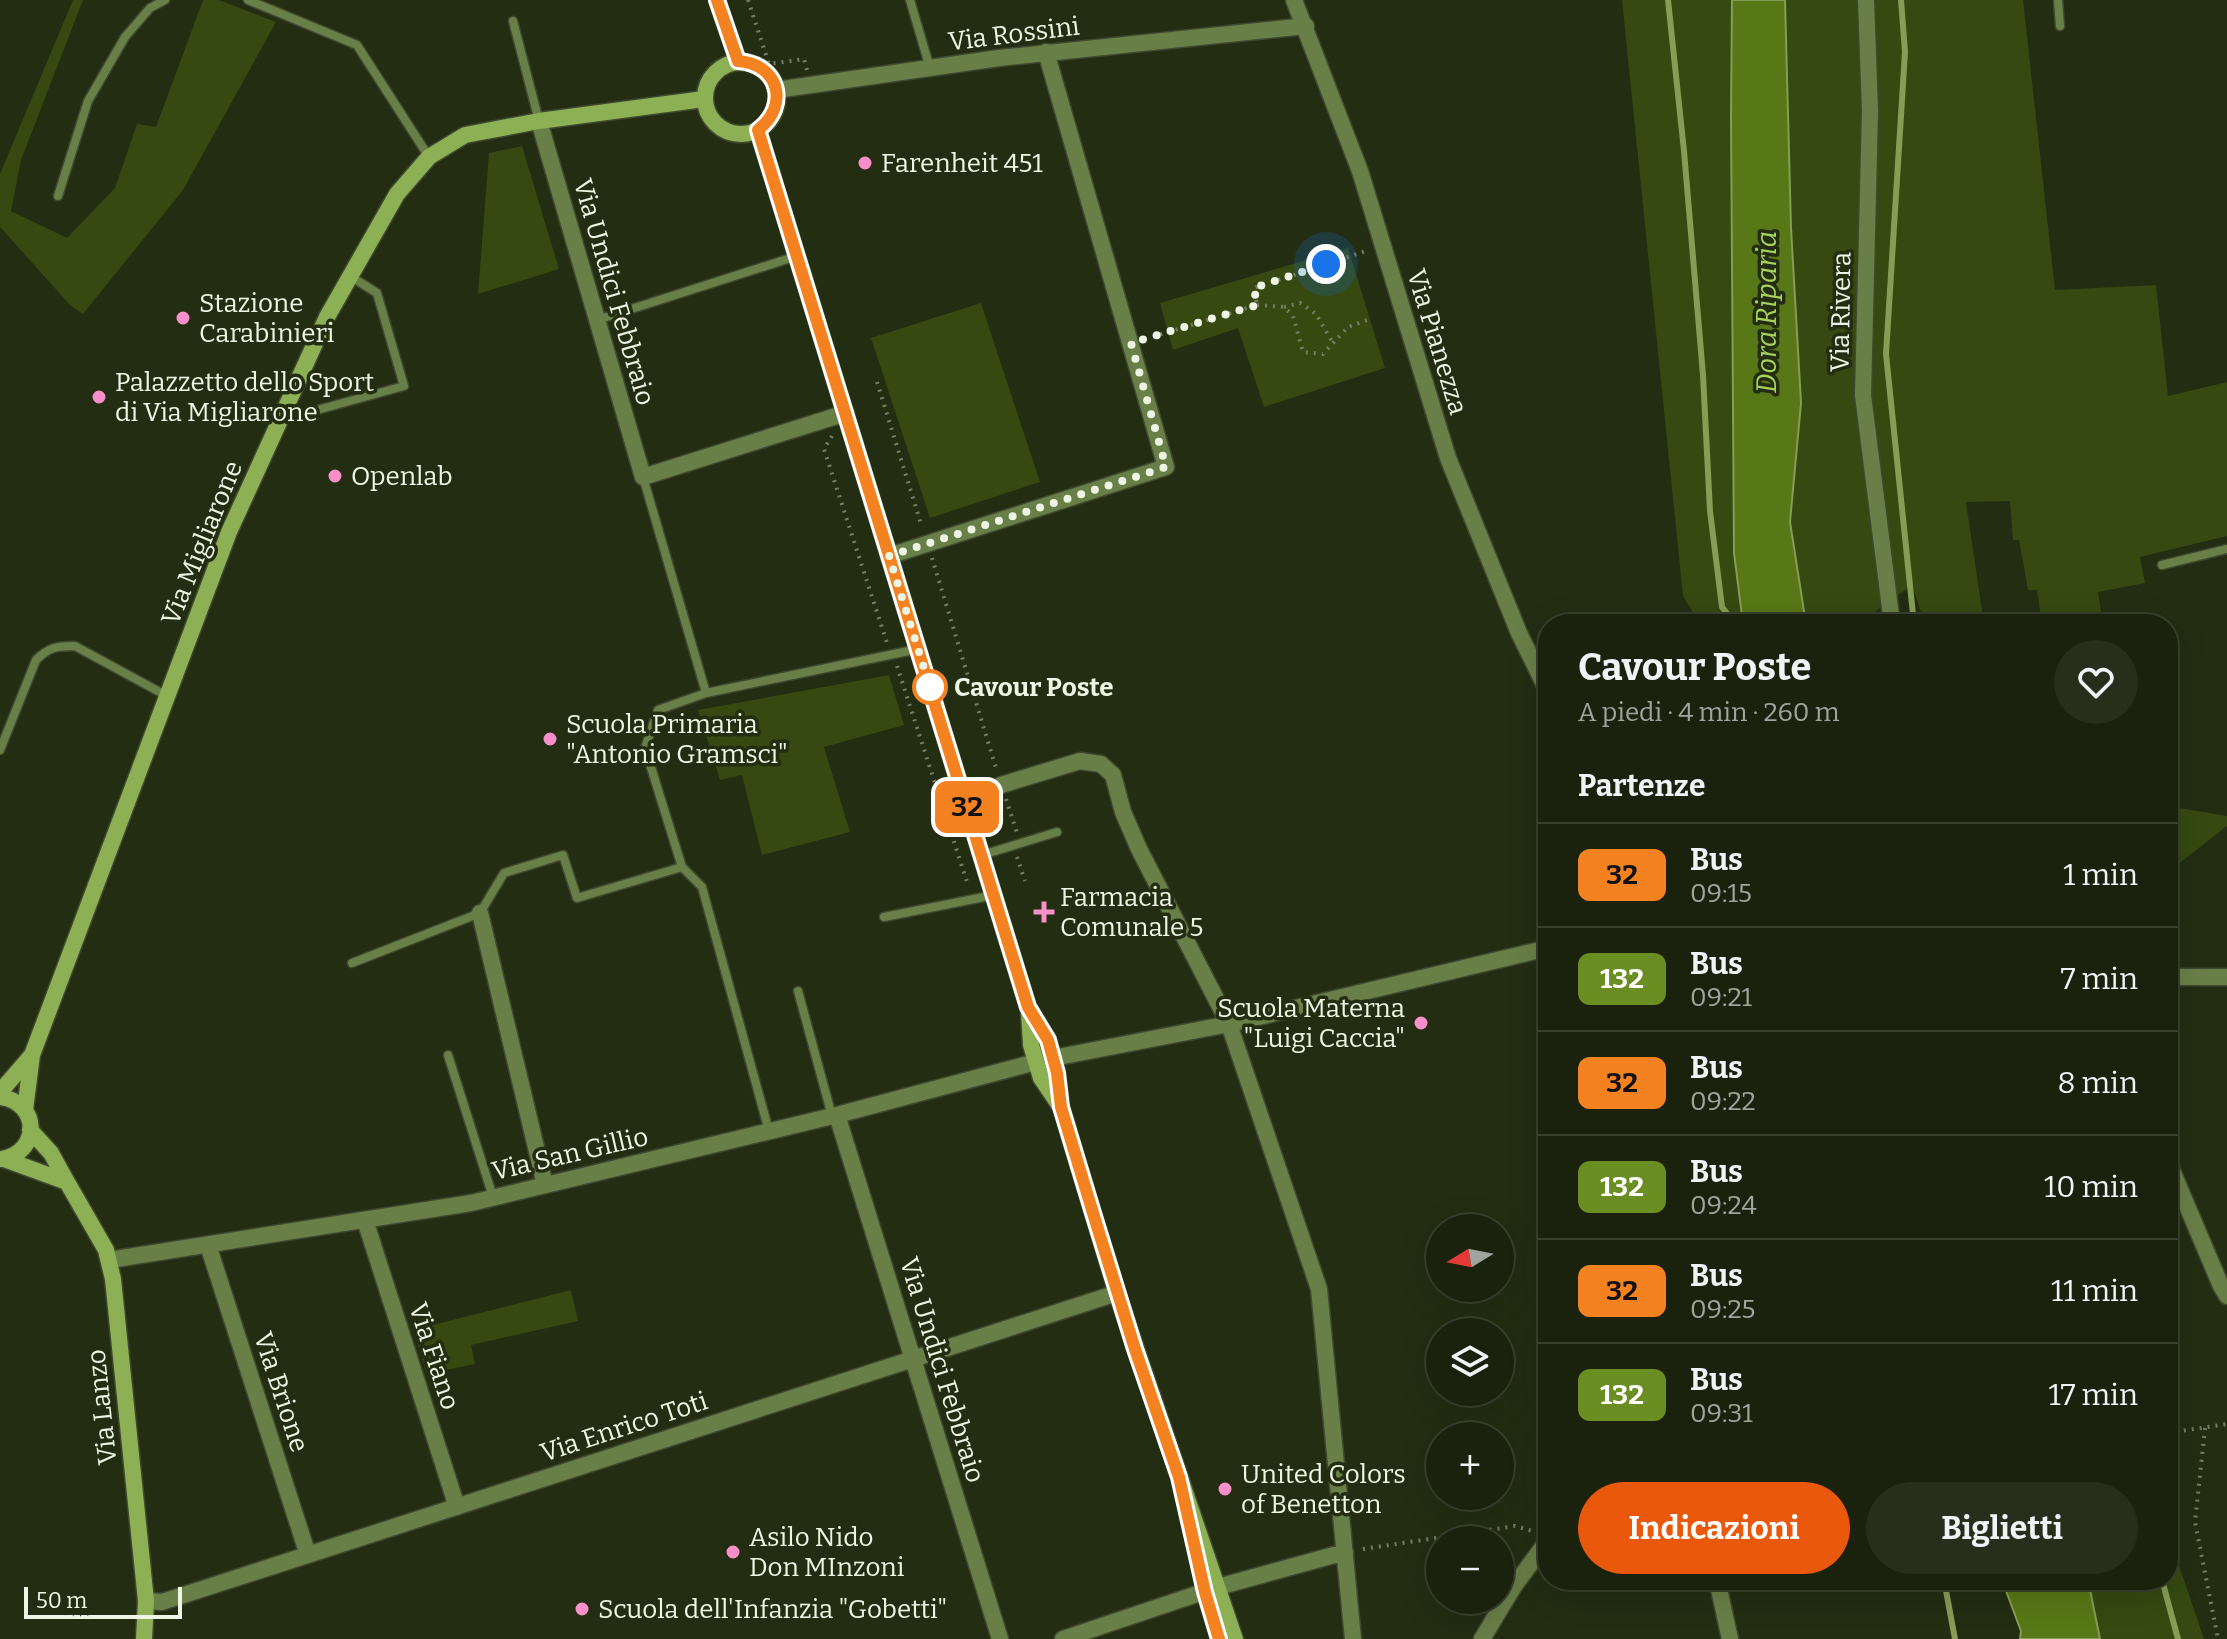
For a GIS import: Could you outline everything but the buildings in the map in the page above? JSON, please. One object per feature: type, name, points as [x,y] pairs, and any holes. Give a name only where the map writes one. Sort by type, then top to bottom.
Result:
[{"type":"street","points":[[717,0],[738,61]]},
{"type":"street","name":"Via Pianezza","points":[[1294,0],[1360,171],[1448,458],[1519,633],[1538,672]]},
{"type":"street","name":"Via Rivera","points":[[1866,0],[1870,111],[1863,395],[1891,614]]},
{"type":"street","name":"Via Rossini","points":[[776,90],[1046,52],[1306,26]]},
{"type":"street","points":[[889,556],[1166,467],[1046,52]]},
{"type":"street","points":[[738,61],[758,65],[773,80],[776,90],[774,113],[758,130],[747,134],[734,134],[713,122],[704,99],[710,78],[727,64],[738,61]]},
{"type":"street","name":"Via Migliarone","points":[[32,1055],[229,532],[327,317],[397,194],[429,157],[465,135],[539,121],[704,99]]},
{"type":"street","name":"Via Undici Febbraio","points":[[539,121],[643,477]]},
{"type":"street","points":[[758,130],[1028,1007],[1031,1045],[1036,1062],[1041,1078],[1061,1107]]},
{"type":"street","points":[[643,477],[846,413]]},
{"type":"street","points":[[1001,785],[1080,761],[1101,764],[1113,775],[1123,812],[1139,849],[1229,1024],[1319,1289],[1353,1639]]},
{"type":"street","points":[[480,913],[545,1185]]},
{"type":"street","points":[[1053,1058],[1229,1024],[1538,950]]},
{"type":"street","points":[[2178,977],[2227,977]]},
{"type":"street","points":[[1028,1007],[1048,1040],[1057,1073],[1061,1107],[1117,1293],[1179,1477],[1212,1589],[1235,1639]]},
{"type":"street","points":[[2,1159],[19,1153],[30,1130],[29,1116],[25,1110],[0,1095],[32,1055]]},
{"type":"street","points":[[25,1110],[32,1055]]},
{"type":"street","name":"Via San Gillio","points":[[109,1260],[493,1197],[835,1116],[1036,1062]]},
{"type":"street","name":"Via Undici Febbraio","points":[[835,1116],[1000,1639]]},
{"type":"street","name":"Via Lanzo","points":[[30,1130],[51,1153],[102,1241],[109,1260],[146,1601],[144,1639]]},
{"type":"street","points":[[2,1159],[67,1182]]},
{"type":"street","points":[[2178,1185],[2227,1296]]},
{"type":"street","name":"Via Fiano","points":[[365,1220],[457,1507]]},
{"type":"street","name":"Via Brione","points":[[208,1245],[308,1555]]},
{"type":"street","name":"Via Enrico Toti","points":[[146,1601],[162,1602],[1117,1293]]},
{"type":"street","points":[[1482,1639],[1538,1545]]},
{"type":"street","points":[[1063,1639],[1212,1589],[1345,1552]]},
{"type":"street","points":[[1212,1589],[1219,1639]]},
{"type":"street","points":[[1719,1590],[1730,1639]]},
{"type":"lane","points":[[58,196],[88,101],[125,37],[150,8],[165,0]]},
{"type":"lane","points":[[248,0],[357,45],[429,157]]},
{"type":"lane","points":[[910,0],[931,69]]},
{"type":"lane","points":[[2058,0],[2060,26]]},
{"type":"lane","points":[[513,21],[539,121]]},
{"type":"lane","points":[[597,320],[797,256]]},
{"type":"lane","points":[[280,420],[404,386],[377,293],[350,276]]},
{"type":"lane","points":[[643,477],[706,693]]},
{"type":"lane","points":[[2162,565],[2227,549]]},
{"type":"lane","points":[[0,750],[36,660],[46,650],[75,646],[167,696]]},
{"type":"lane","points":[[769,1131],[702,887],[682,867],[645,748],[658,710],[706,693],[918,649]]},
{"type":"lane","points":[[982,855],[1057,832]]},
{"type":"lane","points":[[352,963],[480,913],[504,873],[563,855],[577,898],[682,867]]},
{"type":"lane","points":[[884,917],[994,895]]},
{"type":"lane","points":[[798,991],[835,1116]]},
{"type":"lane","points":[[448,1055],[493,1197]]},
{"type":"path","points":[[748,0],[769,64],[804,59],[810,85]]},
{"type":"path","points":[[1257,305],[1254,288],[1383,245]]},
{"type":"path","points":[[1131,343],[1257,305],[1284,307],[1300,303],[1316,314],[1333,343]]},
{"type":"path","points":[[1284,307],[1293,316],[1303,352],[1323,354],[1348,327],[1370,319]]},
{"type":"path","points":[[877,382],[1001,785]]},
{"type":"path","points":[[2178,1432],[2227,1424]]},
{"type":"path","points":[[2205,1428],[2195,1522],[2218,1639]]},
{"type":"path","points":[[1345,1552],[1515,1526],[1538,1534]]},
{"type":"shaded area","points":[[73,0],[83,0],[21,160],[11,211],[67,238],[115,188],[137,124],[156,127],[203,0],[219,0],[276,22],[183,190],[83,314],[70,305],[0,227],[0,174]]},
{"type":"shaded area","points":[[1622,0],[1732,0],[1734,553],[1742,614],[1694,614],[1683,596]]},
{"type":"shaded area","points":[[1785,0],[2023,0],[2055,290],[2156,285],[2168,396],[2227,382],[2227,536],[2140,557],[2145,583],[2098,592],[2101,614],[2041,614],[2037,590],[2028,590],[2019,540],[2013,540],[2010,501],[1966,502],[1983,614],[1922,614],[1912,585],[1872,614],[1804,614],[1790,522],[1801,403],[1791,228]]},
{"type":"shaded area","points":[[522,146],[559,269],[478,294],[489,153]]},
{"type":"shaded area","points":[[1348,248],[1385,368],[1264,407],[1238,328],[1173,350],[1160,303]]},
{"type":"shaded area","points":[[981,303],[1040,482],[930,518],[871,338]]},
{"type":"shaded area","points":[[889,675],[904,725],[824,747],[850,832],[762,855],[742,775],[720,780],[698,710]]},
{"type":"shaded area","points":[[2178,808],[2227,816],[2227,826],[2178,864]]},
{"type":"shaded area","points":[[571,1290],[578,1321],[471,1345],[475,1364],[427,1374],[413,1330]]},
{"type":"shaded area","points":[[2178,1562],[2204,1639],[2100,1639],[2090,1590],[2178,1590]]},
{"type":"water","name":"Dora Riparia","points":[[1732,0],[1785,0],[1791,228],[1801,403],[1790,522],[1804,614],[1742,614],[1734,553]]},
{"type":"water","points":[[2006,1590],[2090,1590],[2100,1639],[2020,1639],[2021,1631]]},
{"type":"waterway","points":[[1668,0],[1703,375],[1710,511],[1722,607],[1727,614]]},
{"type":"waterway","points":[[1901,0],[1905,52],[1886,354],[1913,614]]},
{"type":"waterway","points":[[1946,1590],[1955,1639]]},
{"type":"waterway","points":[[2165,1590],[2178,1639]]},
{"type":"bus line","name":"32","points":[[717,0],[738,61],[758,65],[773,80],[777,101],[774,113],[758,130],[1028,1007],[1048,1040],[1057,1073],[1061,1107],[1117,1293],[1179,1477],[1219,1639]]},
{"type":"place","name":"Farenheit 451","points":[[865,163]]},
{"type":"place","name":"Stazione Carabinieri","points":[[183,318]]},
{"type":"place","name":"Palazzetto dello Sport di Via Migliarone","points":[[99,397]]},
{"type":"place","name":"Openlab","points":[[335,476]]},
{"type":"place","name":"Cavour Poste","points":[[930,687]]},
{"type":"place","name":"Scuola Primaria \"Antonio Gramsci\"","points":[[550,739]]},
{"type":"place","name":"Farmacia Comunale 5","points":[[1044,912]]},
{"type":"place","name":"Scuola Materna \"Luigi Caccia\"","points":[[1421,1023]]},
{"type":"place","name":"United Colors of Benetton","points":[[1225,1489]]},
{"type":"place","name":"Asilo Nido Don MInzoni","points":[[733,1552]]},
{"type":"place","name":"Scuola dell'Infanzia \"Gobetti\"","points":[[582,1609]]},
{"type":"route","points":[[930,687],[933,697],[889,556],[1166,467],[1131,343],[1257,305],[1254,288],[1326,264]]}]
